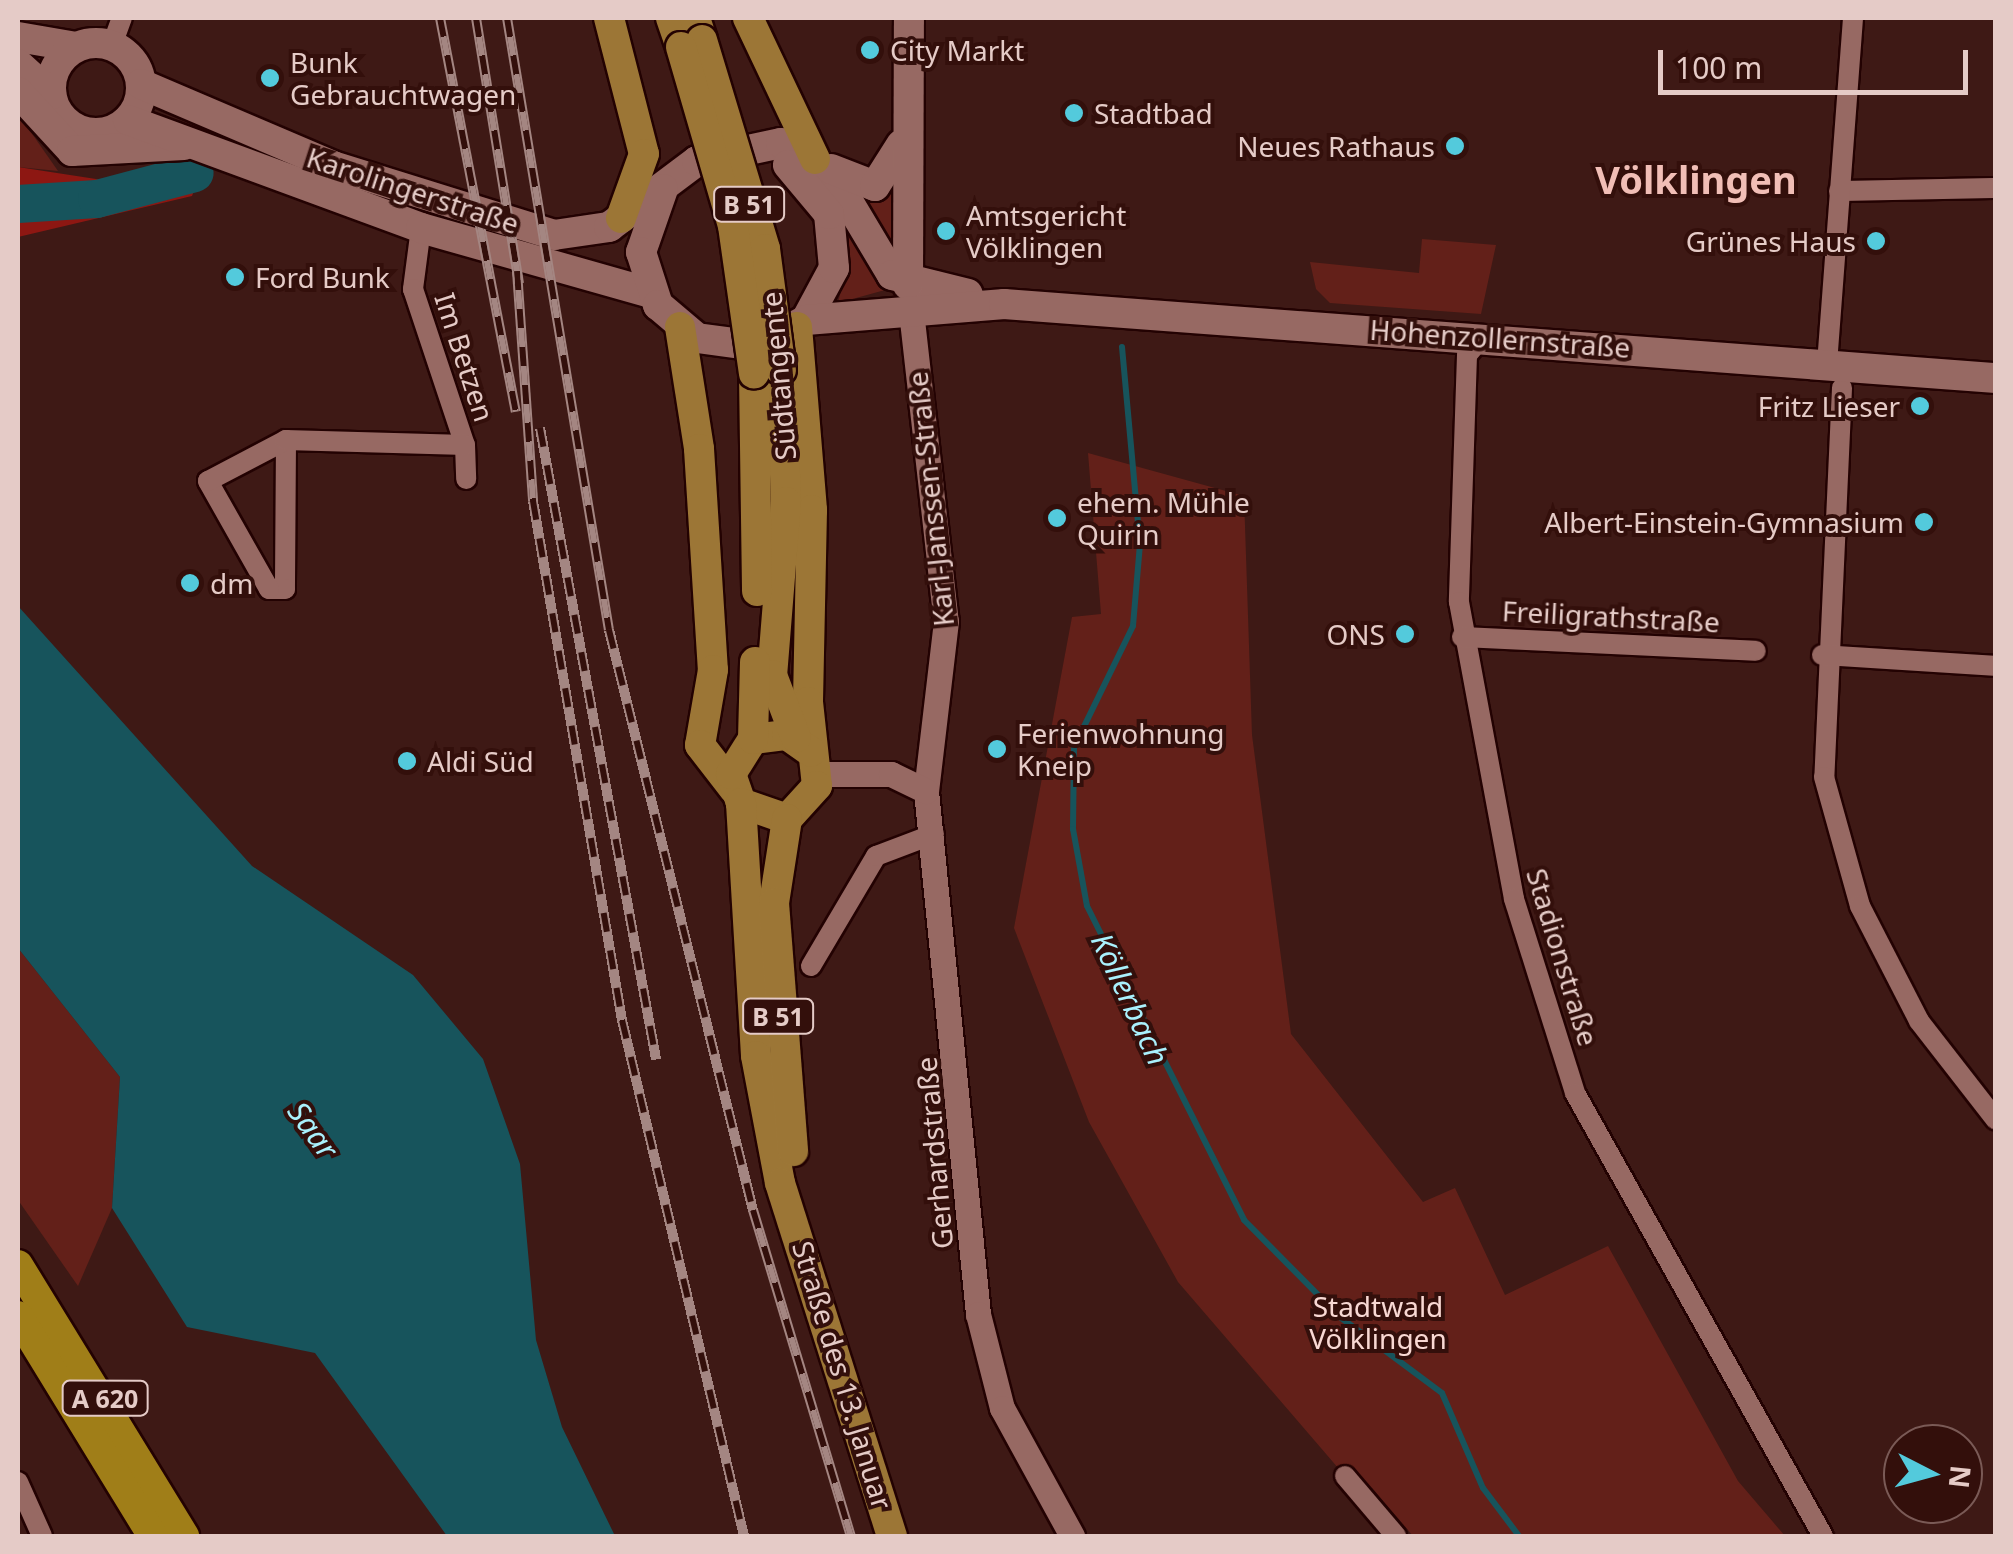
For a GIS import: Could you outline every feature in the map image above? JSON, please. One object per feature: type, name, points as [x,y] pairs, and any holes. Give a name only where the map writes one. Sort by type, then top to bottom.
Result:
[{"type":"highway","name":"A 620","points":[[18,1266],[184,1536]]},
{"type":"highway","name":"A 620","points":[[18,1316],[153,1536]]},
{"type":"main road","points":[[609,18],[644,154],[622,218]]},
{"type":"main road","points":[[680,328],[744,347],[802,324],[877,312],[909,298],[880,265],[815,159],[748,18]]},
{"type":"main road","name":"Karl-Janssen-Straße","points":[[909,18],[904,132],[909,298]]},
{"type":"main road","name":"Südtangente","points":[[688,30],[765,249],[767,372],[753,739]]},
{"type":"main road","points":[[18,64],[51,94],[77,130],[107,132],[128,120],[141,84],[117,32],[76,47],[57,64],[51,94]]},
{"type":"main road","points":[[18,37],[76,47]]},
{"type":"main road","name":"Karolingerstraße","points":[[141,84],[333,166],[554,235],[622,218],[679,172],[727,152],[769,142],[875,186],[895,165],[904,132]]},
{"type":"main road","points":[[18,92],[55,140],[81,153],[201,140]]},
{"type":"main road","name":"Karolingerstraße","points":[[128,120],[201,140],[422,228],[651,293]]},
{"type":"main road","points":[[679,172],[643,231],[651,293],[680,328],[700,449],[714,670],[700,745],[737,796],[786,818],[808,804],[812,510],[802,324],[834,268],[829,214],[790,167],[727,152]]},
{"type":"main road","name":"Hohenzollernstraße","points":[[909,298],[1518,339],[1834,376],[1996,378]]},
{"type":"main road","name":"Südtangente","points":[[767,372],[786,502],[772,675],[808,755]]},
{"type":"main road","points":[[737,796],[734,762],[753,739],[808,755]]},
{"type":"main road","name":"Straße des 13. Januar","points":[[737,796],[756,1056],[780,1183],[795,1214],[892,1536]]},
{"type":"main road","name":"Straße des 13. Januar","points":[[786,818],[774,902],[795,1214]]},
{"type":"street","points":[[1852,18],[1838,191],[1822,655],[1824,777],[1860,906],[1918,1021],[1996,1120]]},
{"type":"street","points":[[1838,191],[1996,188]]},
{"type":"street","name":"Im Betzen","points":[[422,228],[413,289],[465,445],[466,479]]},
{"type":"street","name":"Karl-Janssen-Straße","points":[[909,298],[946,621],[934,746]]},
{"type":"street","name":"Stadionstraße","points":[[1482,336],[1468,355],[1462,637],[1514,899],[1575,1093],[1823,1536]]},
{"type":"street","name":"Im Betzen","points":[[286,440],[285,589],[268,589],[208,481],[286,440],[465,445]]},
{"type":"street","name":"Freiligrathstraße","points":[[1462,637],[1756,651]]},
{"type":"street","points":[[1822,655],[1996,666]]},
{"type":"street","name":"Gerhardstraße","points":[[934,746],[926,791],[934,834],[986,1362],[1072,1536]]},
{"type":"street","points":[[808,755],[891,774],[926,791]]},
{"type":"street","points":[[812,966],[876,856],[934,834]]},
{"type":"street","points":[[1345,1476],[1396,1536]]},
{"type":"street","points":[[18,1482],[42,1536]]},
{"type":"green space","points":[[18,115],[28,128],[58,171],[18,167]]},
{"type":"green space","points":[[896,189],[895,222],[890,247],[857,200]]},
{"type":"green space","points":[[849,233],[885,290],[838,303],[846,270]]},
{"type":"green space","points":[[1422,239],[1496,245],[1481,314],[1330,303],[1316,289],[1310,262],[1419,273]]},
{"type":"green space","name":"Stadtwald Völklingen","points":[[1088,453],[1244,496],[1252,735],[1291,1034],[1423,1202],[1455,1188],[1505,1295],[1608,1246],[1738,1481],[1785,1536],[1413,1536],[1372,1488],[1345,1476],[1178,1282],[1089,1122],[1014,928],[1072,617],[1101,614]]},
{"type":"green space","points":[[18,948],[120,1077],[112,1208],[78,1286],[18,1200]]},
{"type":"shaded area","points":[[175,165],[200,175],[192,196],[18,237],[18,167],[109,181]]},
{"type":"water","name":"Saar","points":[[18,606],[252,866],[413,975],[483,1059],[520,1164],[536,1340],[562,1427],[615,1536],[447,1536],[315,1353],[187,1327],[112,1208],[120,1077],[18,948]]},
{"type":"waterway","name":"Köllerbach","points":[[18,204],[97,199],[195,173]]},
{"type":"waterway","name":"Köllerbach","points":[[1122,347],[1140,544],[1133,626],[1074,747],[1073,829],[1087,906],[1244,1220],[1340,1317],[1442,1393],[1483,1488],[1519,1536]]},
{"type":"railway","points":[[440,18],[516,412]]},
{"type":"railway","points":[[476,18],[519,284]]},
{"type":"railway","points":[[507,18],[609,630],[753,1210],[851,1536]]},
{"type":"railway","points":[[517,271],[533,501],[622,1020],[744,1536]]},
{"type":"railway","points":[[540,428],[656,1059]]},
{"type":"place","name":"City Markt","points":[[870,50]]},
{"type":"place","name":"Bunk Gebrauchtwagen","points":[[270,78]]},
{"type":"place","name":"Stadtbad","points":[[1074,113]]},
{"type":"place","name":"Neues Rathaus","points":[[1455,146]]},
{"type":"place","name":"Amtsgericht Völklingen","points":[[946,231]]},
{"type":"place","name":"Grünes Haus","points":[[1876,241]]},
{"type":"place","name":"Ford Bunk","points":[[235,277]]},
{"type":"place","name":"Fritz Lieser","points":[[1920,406]]},
{"type":"place","name":"ehem. Mühle Quirin","points":[[1057,518]]},
{"type":"place","name":"Albert-Einstein-Gymnasium","points":[[1924,522]]},
{"type":"place","name":"dm","points":[[190,583]]},
{"type":"place","name":"ONS","points":[[1405,634]]},
{"type":"place","name":"Ferienwohnung Kneip","points":[[997,749]]},
{"type":"place","name":"Aldi Süd","points":[[407,761]]},
{"type":"district","name":"Völklingen","points":[[1696,180]]}]
